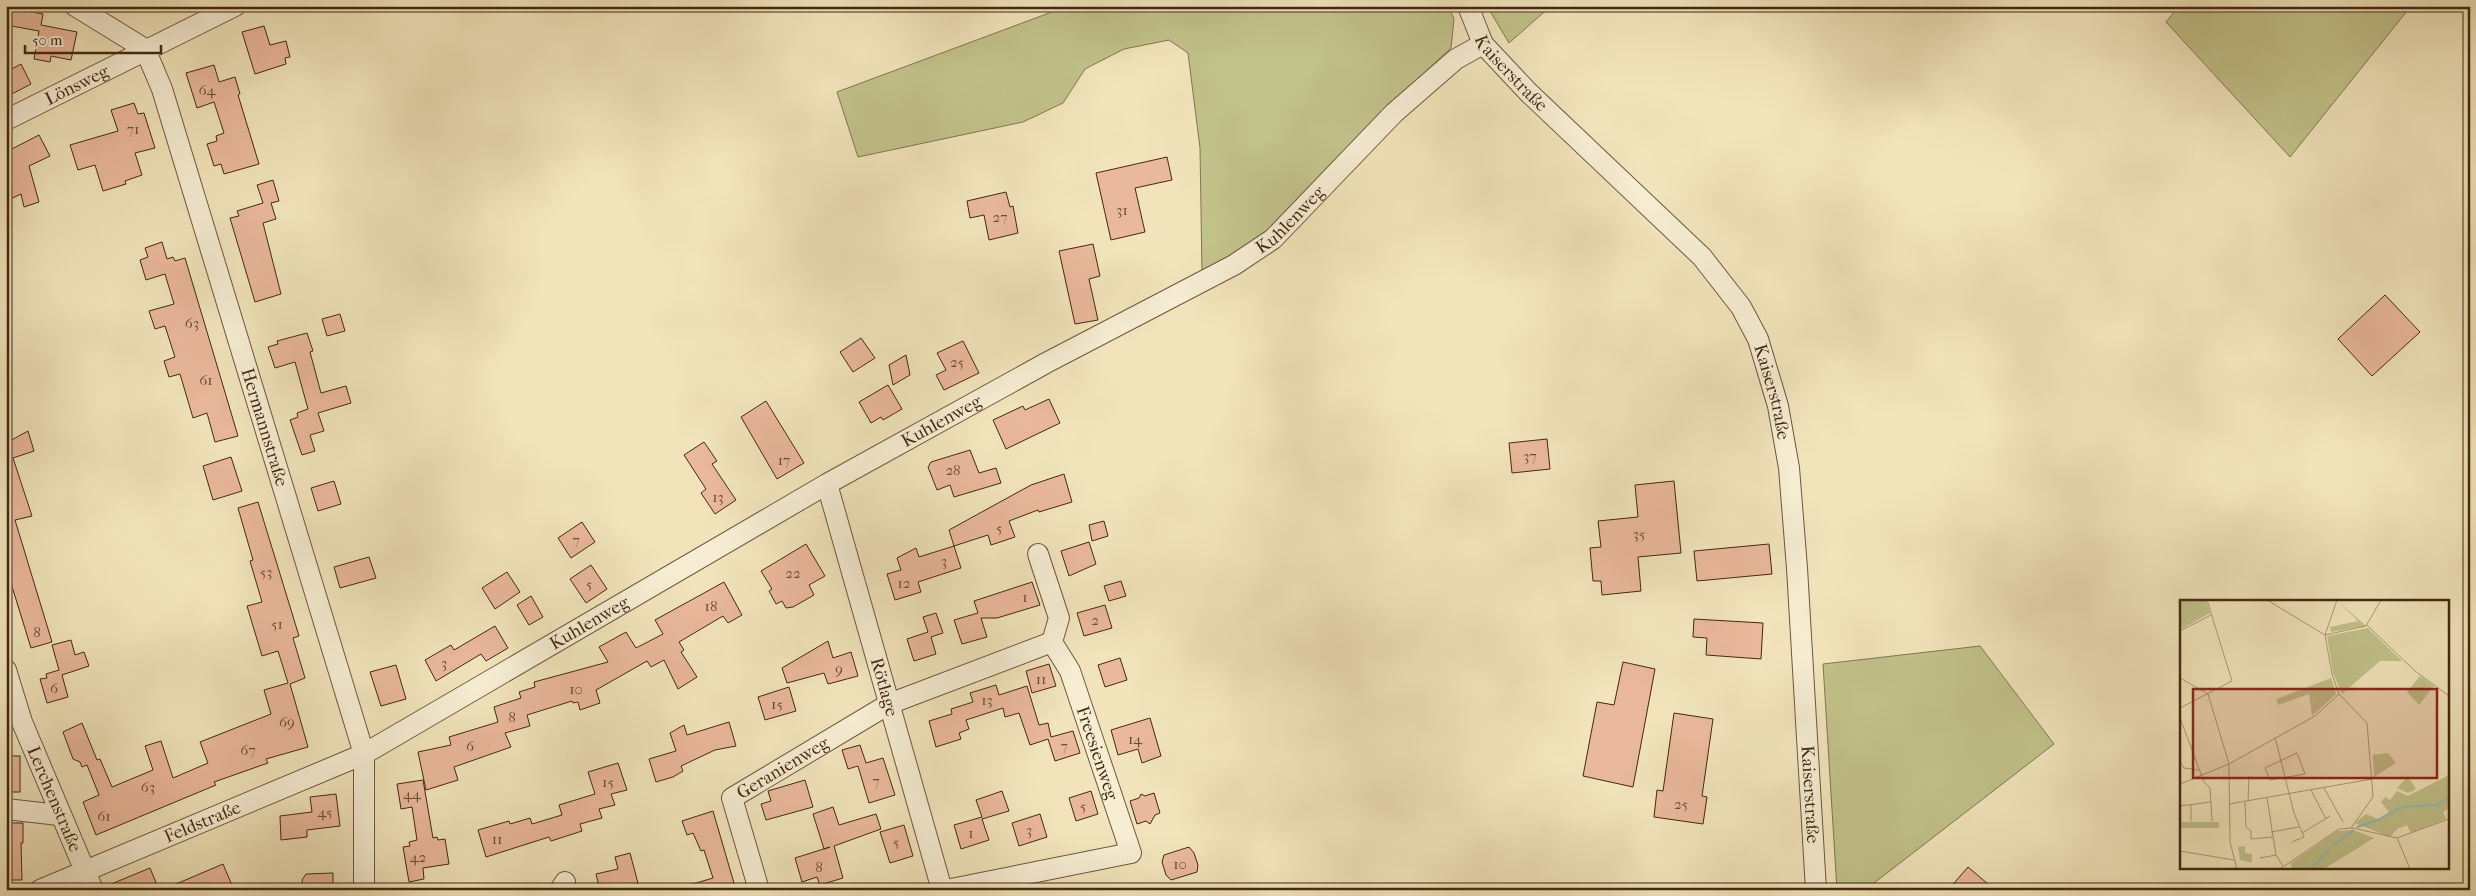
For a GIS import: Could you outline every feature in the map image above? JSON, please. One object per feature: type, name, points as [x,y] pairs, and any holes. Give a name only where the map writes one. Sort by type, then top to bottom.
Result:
[{"type":"street","points":[[75,6],[146,49]]},
{"type":"street","name":"Lönsweg","points":[[6,120],[235,6]]},
{"type":"street","name":"Kaiserstraße","points":[[1468,6],[1483,44],[1528,92],[1702,257],[1741,307],[1758,339],[1778,406],[1789,468],[1797,568],[1816,890]]},
{"type":"street","name":"Kuhlenweg","points":[[364,754],[827,484],[1046,363],[1242,260],[1272,239],[1394,113],[1456,59],[1483,44]]},
{"type":"street","name":"Hermannstraße","points":[[146,49],[162,89],[364,754],[364,890]]},
{"type":"street","name":"Rötlage","points":[[827,484],[942,890]]},
{"type":"street","points":[[889,704],[1052,642],[1059,618],[1038,554]]},
{"type":"street","name":"Freesienweg","points":[[946,890],[1131,853],[1070,671],[1052,642]]},
{"type":"street","name":"Lerchenstraße","points":[[6,670],[22,722],[93,890]]},
{"type":"street","name":"Geranienweg","points":[[759,890],[732,798],[889,704]]},
{"type":"street","name":"Feldstraße","points":[[40,890],[364,754]]},
{"type":"street","points":[[6,809],[60,815]]},
{"type":"green space","points":[[1068,6],[1448,6],[1454,19],[1451,48],[1378,116],[1290,209],[1258,239],[1202,272],[1200,148],[1188,53],[1169,40],[1124,49],[1085,69],[1063,103],[1023,122],[858,157],[837,92]]},
{"type":"green space","points":[[1487,6],[1551,6],[1509,43]]},
{"type":"green space","points":[[2179,6],[2411,6],[2290,157],[2166,22]]},
{"type":"green space","points":[[1980,646],[2054,744],[1865,890],[1837,890],[1823,664]]},
{"type":"building","points":[[6,7],[43,14],[41,25],[77,32],[71,60],[51,56],[50,62],[34,59],[39,31],[6,25]]},
{"type":"building","points":[[264,26],[270,45],[286,41],[290,57],[285,58],[286,64],[255,74],[242,32]]},
{"type":"building","points":[[21,64],[31,84],[6,97],[6,72]]},
{"type":"building","points":[[214,65],[219,82],[235,77],[240,94],[238,95],[259,164],[224,174],[221,164],[214,166],[207,144],[217,141],[216,136],[224,133],[214,102],[197,108],[186,73]]},
{"type":"building","points":[[134,103],[138,114],[144,113],[155,148],[135,153],[142,175],[125,181],[126,184],[103,191],[95,165],[78,170],[70,145],[118,131],[111,110]]},
{"type":"building","points":[[39,135],[50,156],[29,166],[39,202],[24,207],[21,194],[6,201],[6,152]]},
{"type":"building","points":[[1167,157],[1172,180],[1135,188],[1145,232],[1111,240],[1096,173]]},
{"type":"building","points":[[273,180],[279,201],[271,203],[276,219],[263,223],[281,294],[255,302],[230,218],[239,216],[237,211],[263,203],[257,185]]},
{"type":"building","points":[[1006,192],[1010,207],[1013,206],[1018,233],[989,240],[984,215],[970,218],[967,201]]},
{"type":"building","points":[[162,242],[167,259],[173,257],[175,261],[185,258],[238,436],[215,442],[207,413],[193,418],[180,374],[169,377],[164,361],[175,357],[165,326],[155,329],[149,311],[174,304],[165,274],[146,280],[140,260],[148,257],[145,248]]},
{"type":"building","points":[[1093,244],[1100,276],[1089,279],[1098,320],[1075,324],[1059,251]]},
{"type":"building","points":[[2385,295],[2420,332],[2372,376],[2338,339]]},
{"type":"building","points":[[340,314],[345,331],[327,336],[322,319]]},
{"type":"building","points":[[307,333],[313,351],[310,352],[321,393],[346,386],[351,403],[318,413],[324,431],[310,435],[315,451],[302,455],[290,420],[298,417],[297,413],[308,409],[295,362],[275,368],[268,347],[278,344],[277,341]]},
{"type":"building","points":[[861,338],[875,358],[853,372],[840,352]]},
{"type":"building","points":[[963,341],[979,373],[944,390],[936,375],[946,370],[937,353]]},
{"type":"building","points":[[906,355],[910,375],[893,385],[889,365]]},
{"type":"building","points":[[888,385],[902,409],[883,420],[881,417],[871,423],[859,402]]},
{"type":"building","points":[[1049,399],[1060,423],[1006,449],[993,420],[1023,406],[1025,410]]},
{"type":"building","points":[[766,401],[804,463],[777,479],[741,417]]},
{"type":"building","points":[[28,431],[34,451],[13,458],[32,516],[15,520],[52,642],[31,648],[6,567],[6,503],[8,503],[6,443]]},
{"type":"building","points":[[1547,439],[1550,469],[1512,473],[1509,443]]},
{"type":"building","points":[[704,442],[717,461],[712,464],[736,500],[715,514],[701,493],[706,489],[684,455]]},
{"type":"building","points":[[970,450],[979,473],[996,468],[1001,483],[954,497],[950,485],[937,490],[928,467],[931,462]]},
{"type":"building","points":[[231,457],[242,491],[213,500],[203,466]]},
{"type":"building","points":[[1064,474],[1072,502],[1039,512],[1038,510],[1009,521],[1015,537],[991,545],[988,535],[954,546],[949,530],[1031,485]]},
{"type":"building","points":[[334,481],[341,504],[318,511],[311,488]]},
{"type":"building","points":[[1674,481],[1681,553],[1638,557],[1641,591],[1602,595],[1601,581],[1593,581],[1590,548],[1601,547],[1598,521],[1638,517],[1635,485]]},
{"type":"building","points":[[258,502],[299,636],[293,638],[305,678],[290,684],[308,747],[266,759],[268,763],[214,782],[216,785],[96,835],[83,802],[99,795],[87,765],[82,767],[80,762],[73,759],[63,732],[82,723],[97,760],[100,759],[112,787],[153,770],[145,746],[161,741],[173,778],[208,763],[200,742],[271,714],[264,690],[288,683],[278,651],[262,656],[247,606],[262,602],[250,561],[253,560],[238,508]]},
{"type":"building","points":[[1104,521],[1108,536],[1092,541],[1089,525]]},
{"type":"building","points":[[582,522],[595,542],[571,558],[558,538]]},
{"type":"building","points":[[1089,542],[1096,564],[1069,576],[1061,551]]},
{"type":"building","points":[[806,544],[825,576],[809,585],[814,595],[793,607],[786,608],[782,601],[776,604],[769,591],[772,589],[761,571]]},
{"type":"building","points":[[1769,544],[1772,574],[1697,581],[1694,551]]},
{"type":"building","points":[[954,546],[961,568],[918,582],[921,592],[895,600],[887,574],[901,570],[897,558],[916,548],[919,557]]},
{"type":"building","points":[[369,557],[376,578],[340,588],[334,567]]},
{"type":"building","points":[[591,565],[607,589],[586,603],[570,579]]},
{"type":"building","points":[[507,572],[520,592],[495,609],[482,588]]},
{"type":"building","points":[[1121,581],[1126,596],[1109,601],[1104,586]]},
{"type":"building","points":[[724,582],[742,615],[728,623],[723,616],[679,642],[684,650],[681,652],[697,677],[678,689],[664,660],[651,667],[647,661],[596,690],[600,703],[580,710],[578,702],[573,703],[572,701],[527,715],[530,726],[505,733],[511,747],[454,767],[458,780],[426,790],[418,752],[451,745],[449,737],[498,722],[494,707],[521,698],[519,692],[535,687],[534,682],[608,662],[599,647],[626,632],[636,648],[663,634],[655,620]]},
{"type":"building","points":[[1032,582],[1040,605],[997,618],[981,618],[987,637],[962,644],[954,620],[978,613],[974,601]]},
{"type":"building","points":[[531,596],[543,617],[529,625],[517,605]]},
{"type":"building","points":[[1105,605],[1112,628],[1084,636],[1077,613]]},
{"type":"building","points":[[936,613],[943,633],[931,637],[936,654],[914,661],[907,639],[928,632],[923,617]]},
{"type":"building","points":[[1694,619],[1763,623],[1761,659],[1706,655],[1707,638],[1693,637]]},
{"type":"building","points":[[495,626],[508,648],[486,661],[481,654],[436,681],[425,660],[451,645],[454,650]]},
{"type":"building","points":[[71,640],[75,655],[84,652],[89,666],[62,675],[68,697],[47,703],[40,679],[47,678],[46,674],[59,670],[52,645]]},
{"type":"building","points":[[828,641],[833,658],[851,652],[858,676],[828,684],[824,673],[787,683],[782,668]]},
{"type":"building","points":[[1120,658],[1127,680],[1105,687],[1098,665]]},
{"type":"building","points":[[1623,662],[1655,669],[1633,787],[1583,776],[1597,702],[1614,705]]},
{"type":"building","points":[[1049,664],[1056,686],[1032,693],[1026,671]]},
{"type":"building","points":[[396,665],[406,699],[381,706],[370,672]]},
{"type":"building","points":[[996,685],[999,695],[1027,686],[1039,725],[1048,723],[1051,737],[1073,731],[1080,753],[1055,761],[1048,739],[1030,745],[1019,713],[1005,717],[1003,708],[966,720],[969,729],[959,733],[961,739],[936,747],[929,721],[952,714],[951,709],[973,702],[970,693]]},
{"type":"building","points":[[789,687],[796,711],[765,720],[758,697]]},
{"type":"building","points":[[1674,713],[1713,719],[1702,796],[1707,797],[1703,824],[1654,817],[1657,790],[1663,791]]},
{"type":"building","points":[[1150,718],[1161,756],[1142,763],[1138,749],[1118,755],[1111,730]]},
{"type":"building","points":[[729,722],[736,746],[715,750],[681,766],[683,771],[673,777],[656,782],[649,759],[676,751],[670,733],[684,725],[687,735]]},
{"type":"building","points":[[860,745],[866,763],[883,758],[895,795],[869,803],[858,766],[848,769],[842,750]]},
{"type":"building","points":[[6,756],[20,756],[20,792],[6,792]]},
{"type":"building","points":[[618,763],[627,790],[611,794],[615,805],[599,809],[602,818],[580,824],[582,831],[551,841],[549,837],[486,857],[478,830],[509,821],[510,824],[530,818],[532,824],[562,815],[559,805],[595,794],[588,772]]},
{"type":"building","points":[[423,780],[433,838],[437,837],[438,840],[445,839],[449,864],[423,868],[424,879],[409,882],[403,847],[410,846],[409,842],[417,840],[412,807],[401,809],[397,784]]},
{"type":"building","points":[[805,780],[813,807],[766,820],[761,804],[771,801],[768,791]]},
{"type":"building","points":[[1002,791],[1009,811],[982,819],[989,840],[961,849],[954,825],[982,817],[976,800]]},
{"type":"building","points":[[1091,791],[1098,814],[1076,821],[1069,798]]},
{"type":"building","points":[[1154,793],[1160,813],[1155,815],[1150,824],[1146,821],[1137,824],[1130,801],[1139,798],[1141,794],[1145,796]]},
{"type":"building","points":[[336,794],[340,826],[307,830],[307,837],[281,840],[280,816],[312,812],[310,797]]},
{"type":"building","points":[[833,807],[839,825],[876,814],[881,829],[834,846],[843,878],[820,885],[817,877],[802,882],[795,858],[824,849],[813,814]]},
{"type":"building","points":[[713,811],[736,890],[687,890],[686,886],[713,878],[704,850],[701,851],[693,833],[687,835],[682,821]]},
{"type":"building","points":[[1040,814],[1047,837],[1019,846],[1012,823]]},
{"type":"building","points":[[6,823],[23,823],[23,843],[21,843],[22,880],[6,880]]},
{"type":"building","points":[[904,825],[913,856],[890,863],[880,832]]},
{"type":"building","points":[[1189,847],[1194,853],[1198,865],[1197,872],[1171,880],[1166,875],[1162,862],[1164,855]]},
{"type":"building","points":[[630,853],[639,887],[629,890],[600,890],[596,874],[618,869],[615,857]]},
{"type":"building","points":[[223,864],[234,890],[162,890]]},
{"type":"building","points":[[1968,867],[1995,890],[1948,890]]},
{"type":"building","points":[[150,868],[159,890],[105,890],[104,887]]},
{"type":"building","points":[[333,873],[333,890],[303,890],[302,880],[306,874]]}]
